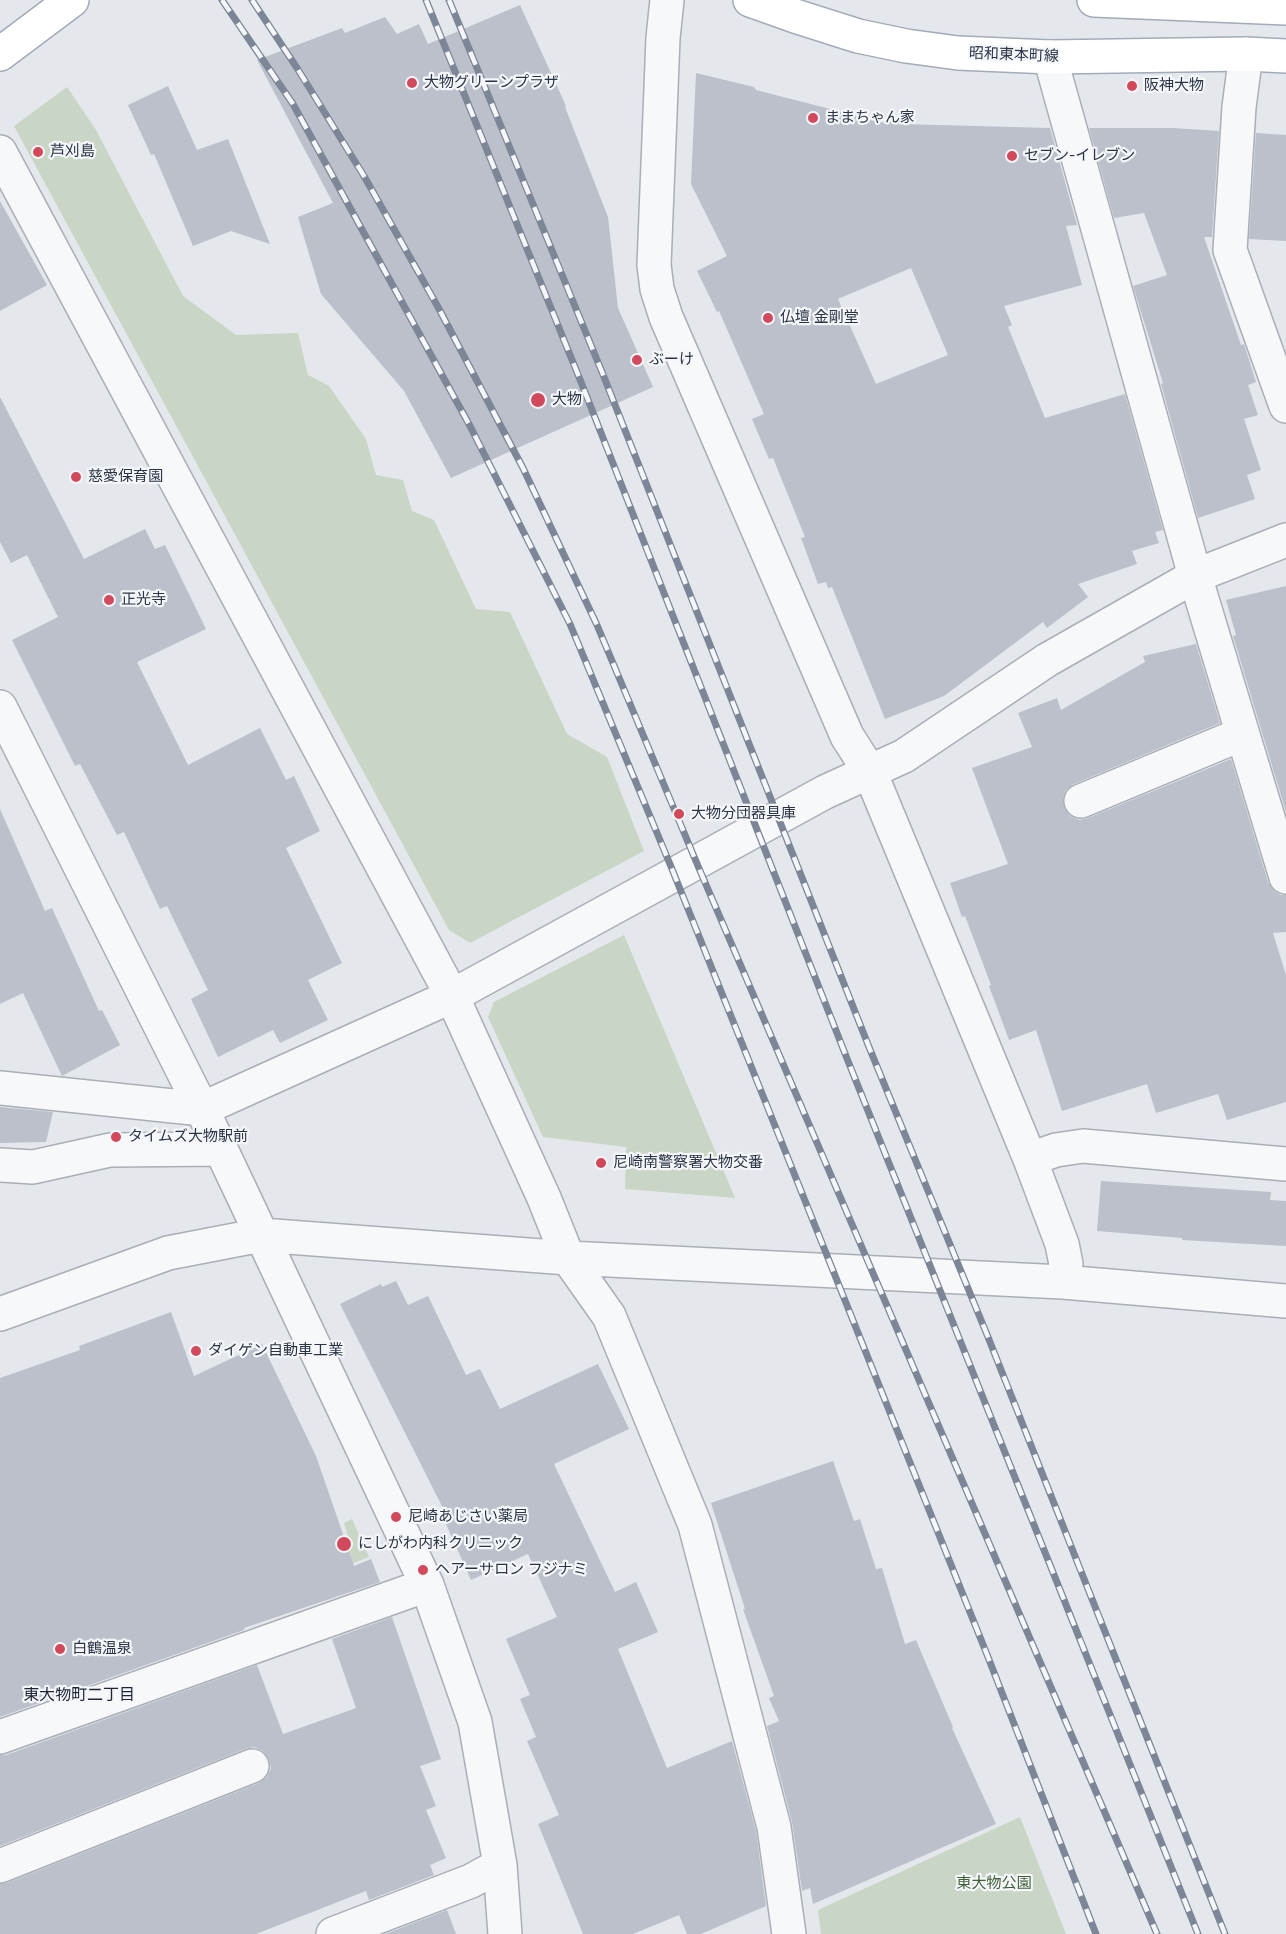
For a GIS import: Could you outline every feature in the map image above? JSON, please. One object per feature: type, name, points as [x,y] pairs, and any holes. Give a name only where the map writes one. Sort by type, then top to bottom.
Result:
[{"type":"main road","points":[[0,54],[72,0]]},
{"type":"main road","name":"昭和東本町線","points":[[750,0],[848,33],[906,46],[958,53],[1050,57],[1246,54],[1286,56]]},
{"type":"main road","points":[[1094,0],[1286,8]]},
{"type":"street","points":[[667,0],[663,38],[654,266],[657,289],[666,317],[847,736],[870,772],[1030,1159],[1062,1244],[1066,1264],[1063,1282]]},
{"type":"street","points":[[1246,54],[1239,107],[1230,250],[1286,405]]},
{"type":"street","points":[[1050,57],[1195,576],[1286,878]]},
{"type":"street","points":[[0,152],[452,996],[544,1198],[568,1258],[609,1316],[695,1526],[774,1827],[789,1934]]},
{"type":"street","points":[[0,1088],[202,1109],[452,996],[825,792],[904,756],[1047,660],[1195,576],[1286,540]]},
{"type":"street","points":[[0,707],[202,1109],[427,1585],[475,1722],[500,1865],[505,1934]]},
{"type":"street","points":[[1082,801],[1242,734]]},
{"type":"street","points":[[1030,1159],[1056,1150],[1083,1146],[1286,1164]]},
{"type":"street","points":[[0,1166],[33,1167],[110,1150],[221,1149]]},
{"type":"street","points":[[0,1314],[168,1253],[261,1235],[568,1258],[1063,1282],[1286,1300]]},
{"type":"street","points":[[0,1737],[427,1585]]},
{"type":"street","points":[[0,1866],[252,1766]]},
{"type":"street","points":[[333,1934],[471,1881],[500,1865]]},
{"type":"green space","points":[[67,87],[96,130],[183,296],[236,335],[298,333],[308,375],[329,386],[366,439],[376,475],[403,480],[412,511],[434,520],[476,609],[510,612],[567,734],[607,757],[644,851],[470,943],[449,930],[14,126]]},
{"type":"green space","points":[[624,935],[735,1198],[625,1189],[626,1147],[543,1137],[488,1017],[494,1002]]},
{"type":"green space","points":[[352,1519],[369,1557],[329,1572],[305,1554],[349,1540],[344,1523]]},
{"type":"green space","name":"東大物公園","points":[[1020,1817],[1066,1934],[821,1934],[818,1910]]},
{"type":"building","points":[[520,5],[566,106],[608,217],[618,308],[653,387],[451,478],[404,391],[321,294],[298,217],[333,203],[257,60],[342,28],[345,33],[385,17],[397,34],[419,24],[428,44]]},
{"type":"building","points":[[696,73],[885,123],[898,118],[900,124],[1050,128],[1077,225],[1066,226],[1082,285],[1004,306],[1012,325],[1008,327],[1045,418],[1125,394],[1163,530],[1155,532],[1159,543],[1132,551],[1137,564],[1078,584],[1088,597],[1047,628],[1043,622],[944,696],[885,719],[832,587],[828,588],[826,582],[818,584],[801,538],[805,537],[773,458],[769,459],[752,419],[764,414],[719,311],[717,312],[697,271],[727,256],[691,184]],"holes":[[[911,268],[948,355],[876,384],[838,299]]]},
{"type":"building","points":[[168,86],[197,150],[228,139],[270,244],[231,231],[193,246],[154,154],[151,155],[128,105]]},
{"type":"building","points":[[1089,128],[1173,128],[1219,131],[1212,237],[1204,237],[1256,382],[1248,385],[1258,415],[1244,419],[1261,470],[1247,475],[1255,499],[1198,518],[1161,384],[1163,383],[1133,286],[1167,275],[1144,213],[1114,218]]},
{"type":"building","points":[[1256,133],[1286,135],[1286,241],[1249,239]]},
{"type":"building","points":[[0,201],[47,285],[0,311]]},
{"type":"building","points":[[0,397],[84,559],[145,529],[155,549],[165,545],[206,629],[137,662],[188,765],[260,728],[286,780],[294,776],[320,831],[286,848],[342,963],[308,980],[328,1020],[280,1043],[273,1030],[218,1057],[191,999],[208,990],[167,906],[160,909],[124,832],[117,835],[80,764],[75,766],[12,640],[58,617],[27,555],[11,563],[0,542]]},
{"type":"building","points":[[1286,586],[1286,812],[1233,636],[1236,635],[1226,600]]},
{"type":"building","points":[[1196,644],[1220,723],[1074,784],[1066,790],[1063,798],[1064,808],[1070,816],[1079,820],[1088,818],[1231,759],[1268,882],[1274,891],[1286,895],[1286,932],[1273,933],[1286,975],[1286,1102],[1227,1120],[1218,1094],[1156,1113],[1147,1084],[1062,1111],[1036,1030],[1009,1040],[989,986],[991,985],[950,883],[1008,864],[972,768],[1032,747],[1018,713],[1057,698],[1061,710],[1145,662],[1143,656]]},
{"type":"building","points":[[0,809],[45,911],[52,908],[99,1011],[102,1010],[120,1045],[62,1076],[23,993],[0,1004]]},
{"type":"building","points":[[0,1107],[53,1112],[46,1142],[0,1143]]},
{"type":"building","points":[[1101,1181],[1271,1192],[1270,1200],[1286,1201],[1286,1246],[1182,1240],[1182,1238],[1097,1231]]},
{"type":"building","points":[[396,1281],[408,1305],[428,1296],[466,1375],[480,1369],[500,1409],[598,1364],[629,1429],[554,1464],[615,1592],[636,1582],[658,1632],[618,1649],[667,1768],[732,1741],[756,1831],[766,1906],[701,1934],[687,1934],[679,1915],[633,1934],[583,1934],[538,1824],[559,1815],[527,1741],[536,1737],[520,1699],[530,1695],[506,1639],[557,1617],[528,1554],[471,1580],[445,1522],[449,1520],[340,1304],[381,1284],[382,1287]]},
{"type":"building","points":[[171,1312],[194,1376],[262,1344],[316,1456],[354,1566],[371,1559],[380,1582],[244,1628],[244,1630],[0,1717],[0,1378],[80,1350],[79,1346]]},
{"type":"building","points":[[833,1461],[854,1521],[860,1519],[876,1569],[882,1568],[905,1644],[916,1640],[952,1728],[996,1824],[813,1904],[810,1888],[802,1891],[792,1822],[767,1726],[779,1721],[769,1698],[774,1696],[743,1609],[745,1609],[711,1503]]},
{"type":"building","points":[[392,1617],[441,1759],[420,1766],[436,1806],[426,1810],[446,1858],[430,1865],[434,1875],[369,1900],[366,1891],[256,1934],[0,1934],[0,1884],[259,1783],[267,1777],[271,1768],[269,1759],[263,1751],[254,1747],[245,1749],[0,1846],[0,1755],[6,1755],[257,1665],[283,1734],[356,1708],[332,1639]]},
{"type":"building","points":[[447,1910],[456,1934],[385,1934]]},
{"type":"railway","points":[[222,0],[293,104],[470,426],[570,624],[672,869],[988,1657],[1096,1934]]},
{"type":"railway","points":[[252,0],[364,176],[438,307],[523,468],[597,625],[698,866],[1157,1934]]},
{"type":"railway","points":[[426,0],[581,382],[846,1056],[1198,1934]]},
{"type":"railway","points":[[449,0],[602,372],[869,1047],[988,1337],[1225,1934]]},
{"type":"place","name":"大物グリーンプラザ","points":[[412,83]]},
{"type":"place","name":"阪神大物","points":[[1132,86]]},
{"type":"place","name":"ままちゃん家","points":[[813,118]]},
{"type":"place","name":"芦刈島","points":[[38,152]]},
{"type":"place","name":"セブン-イレブン","points":[[1012,156]]},
{"type":"place","name":"仏壇 金剛堂","points":[[768,318]]},
{"type":"place","name":"ぶーけ","points":[[637,360]]},
{"type":"place","name":"大物","points":[[538,400]]},
{"type":"place","name":"慈愛保育園","points":[[76,477]]},
{"type":"place","name":"正光寺","points":[[109,600]]},
{"type":"place","name":"大物分団器具庫","points":[[679,814]]},
{"type":"place","name":"タイムズ大物駅前","points":[[116,1137]]},
{"type":"place","name":"尼崎南警察署大物交番","points":[[601,1163]]},
{"type":"place","name":"ダイゲン自動車工業","points":[[196,1351]]},
{"type":"place","name":"尼崎あじさい薬局","points":[[396,1517]]},
{"type":"place","name":"にしがわ内科クリニック","points":[[344,1544]]},
{"type":"place","name":"ヘアーサロン フジナミ","points":[[423,1570]]},
{"type":"place","name":"白鶴温泉","points":[[60,1649]]},
{"type":"district","name":"東大物町二丁目","points":[[79,1695]]}]
